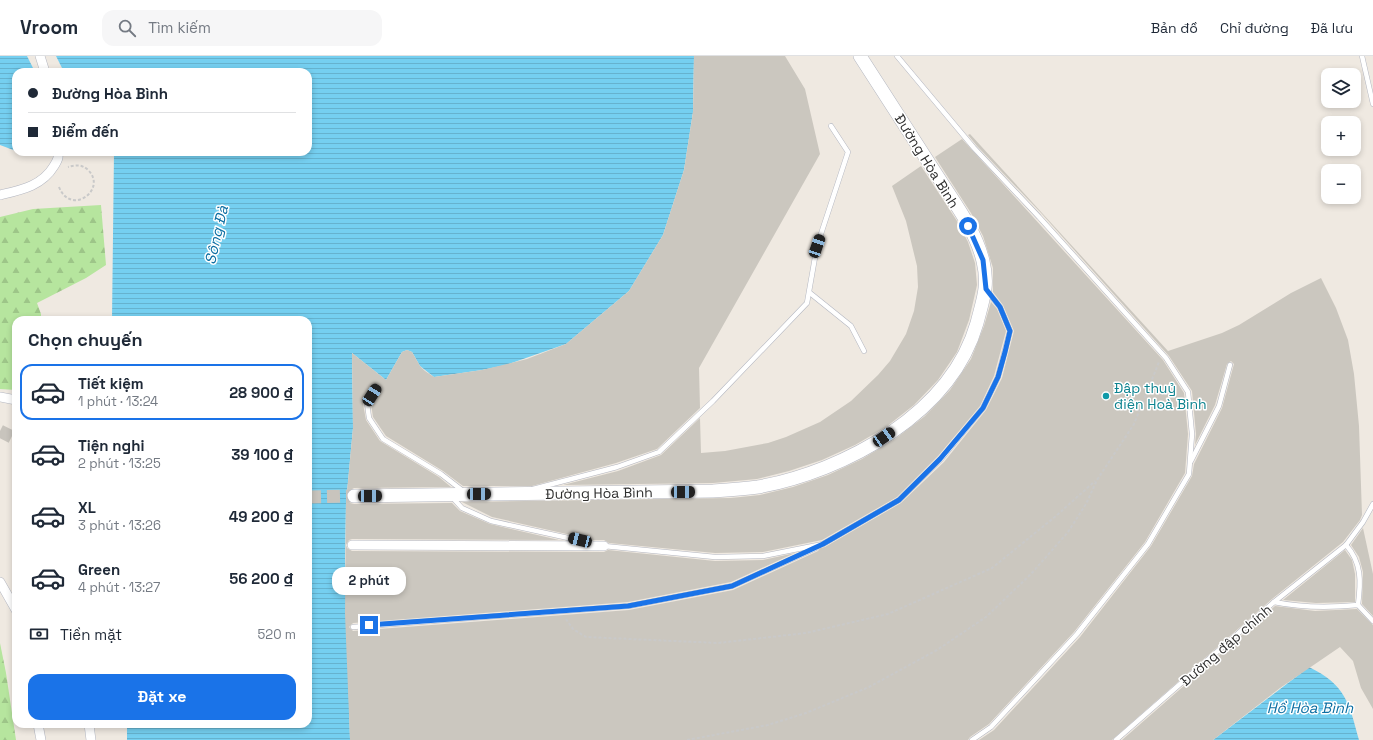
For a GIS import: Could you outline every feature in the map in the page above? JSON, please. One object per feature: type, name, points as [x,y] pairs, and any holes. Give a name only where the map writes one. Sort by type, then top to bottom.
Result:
[{"type":"main road","name":"Đường Hòa Bình","points":[[354,496],[713,491],[758,487],[831,465],[865,449],[910,419],[948,380],[972,338],[986,289],[983,260],[974,236],[860,56]]},
{"type":"street","points":[[40,56],[44,68]]},
{"type":"street","points":[[0,195],[28,188],[48,177],[58,156]]},
{"type":"street","points":[[0,397],[12,399]]},
{"type":"street","points":[[352,545],[604,546]]},
{"type":"street","points":[[0,582],[12,603]]},
{"type":"street","points":[[39,728],[41,740]]},
{"type":"street","points":[[89,728],[90,740]]},
{"type":"lane","points":[[897,56],[974,148],[1039,217],[1162,354],[1188,392],[1192,434],[1189,474],[1148,544],[1077,634],[991,727],[972,740]]},
{"type":"lane","points":[[1362,56],[1373,104]]},
{"type":"lane","points":[[516,494],[592,472],[617,467],[659,452],[713,401],[807,303],[810,293],[817,246],[848,152],[831,126]]},
{"type":"lane","points":[[353,627],[628,606],[732,586],[823,544],[899,500],[940,459],[983,408],[998,377],[1010,331],[1000,307],[986,289]]},
{"type":"lane","points":[[810,293],[851,326],[864,351]]},
{"type":"lane","points":[[1190,465],[1219,406],[1230,365]]},
{"type":"lane","points":[[377,388],[367,403],[369,418],[383,439],[441,474],[467,494]]},
{"type":"lane","points":[[449,494],[462,508],[492,521],[604,546],[715,557],[756,556],[823,544]]},
{"type":"lane","points":[[1274,602],[1346,545],[1363,522],[1373,504]]},
{"type":"lane","points":[[1346,545],[1352,551],[1360,568],[1358,605],[1373,621]]},
{"type":"lane","name":"Đường đập chính","points":[[1116,740],[1274,602],[1297,607],[1323,608],[1358,605]]},
{"type":"path","points":[[59,187],[65,196],[76,200],[86,197],[93,187],[92,176],[85,167],[73,165],[68,167]]},
{"type":"path","points":[[687,740],[768,725],[806,712],[868,687],[937,650],[986,617],[1031,574],[1068,532],[1086,504],[1097,480],[1134,424],[1162,354]]},
{"type":"path","points":[[560,611],[573,629],[586,637],[718,643],[806,633],[888,614],[992,568],[1056,516],[1097,480]]},
{"type":"green space","points":[[101,205],[106,265],[86,278],[37,303],[41,316],[12,316],[12,390],[0,389],[0,217],[33,209]]},
{"type":"green space","points":[[0,643],[12,713],[12,728],[14,728],[16,740],[0,740]]},
{"type":"water","name":"Sông Đà","points":[[0,56],[694,56],[693,112],[684,170],[663,235],[629,291],[566,344],[506,365],[434,377],[420,366],[412,352],[407,350],[402,352],[386,380],[352,353],[353,428],[346,503],[345,558],[350,740],[127,740],[127,728],[312,728],[312,316],[112,316],[114,156],[312,156],[312,68],[12,68],[12,150],[0,145]]},
{"type":"water","name":"Hồ Hòa Bình","points":[[1309,667],[1331,681],[1344,696],[1349,705],[1359,740],[1213,740]]},
{"type":"pier","points":[[27,56],[56,56],[62,68],[33,68]]},
{"type":"building","points":[[694,56],[785,56],[805,89],[820,154],[699,368],[700,408],[657,449],[616,463],[532,486],[463,486],[443,471],[386,436],[373,417],[371,404],[381,389],[379,385],[376,385],[363,404],[366,420],[380,441],[439,477],[451,487],[354,488],[347,492],[353,428],[352,353],[386,380],[402,352],[407,350],[412,352],[420,366],[425,371],[434,377],[482,370],[527,359],[566,344],[629,291],[663,235],[684,170],[693,112]]},
{"type":"building","points":[[970,134],[1168,351],[1222,333],[1239,325],[1291,293],[1321,278],[1336,308],[1348,340],[1354,374],[1359,426],[1362,515],[1360,520],[1343,542],[1272,599],[1112,740],[979,740],[994,730],[1080,637],[1151,546],[1192,476],[1194,464],[1222,408],[1234,364],[1231,361],[1227,364],[1215,405],[1195,445],[1196,434],[1192,391],[1169,356],[1042,214],[977,146],[968,135]]},
{"type":"building","points":[[962,139],[1163,360],[1184,393],[1188,434],[1185,473],[1145,542],[1074,632],[989,724],[968,740],[350,740],[345,614],[346,498],[350,503],[354,504],[452,503],[460,511],[490,524],[559,540],[352,539],[349,540],[346,545],[347,548],[352,551],[604,552],[608,550],[715,561],[763,560],[795,553],[731,582],[628,602],[353,623],[349,627],[353,631],[629,610],[733,590],[818,551],[820,548],[825,547],[901,503],[944,462],[986,410],[1002,378],[1014,331],[1003,305],[993,292],[993,268],[983,236],[971,213],[935,157]]},
{"type":"building","points":[[921,166],[957,221],[968,242],[975,263],[977,285],[969,320],[957,352],[938,380],[914,405],[886,427],[855,445],[822,460],[789,471],[757,479],[713,483],[563,485],[618,471],[661,455],[700,418],[701,453],[725,451],[768,443],[786,437],[820,422],[851,401],[890,361],[906,334],[914,311],[918,287],[917,266],[906,221],[892,186]]},
{"type":"building","points":[[991,302],[997,309],[1006,331],[994,376],[980,406],[938,456],[897,497],[822,540],[763,552],[715,553],[609,543],[604,540],[593,540],[492,517],[462,502],[731,498],[760,495],[793,487],[828,475],[862,459],[895,439],[925,416],[950,390],[971,359],[984,326]]},
{"type":"building","points":[[1363,528],[1373,574],[1373,616],[1362,604],[1363,572],[1359,557],[1351,545]]},
{"type":"building","points":[[1345,550],[1352,560],[1355,574],[1355,602],[1316,603],[1283,600]]},
{"type":"building","points":[[1275,606],[1315,611],[1357,609],[1373,625],[1373,709],[1361,688],[1353,661],[1340,647],[1280,688],[1213,740],[1122,740]]},
{"type":"tunnel","points":[[0,431],[12,437]]},
{"type":"tunnel","points":[[312,497],[354,496]]},
{"type":"place","name":"Đập thuỷ điện Hoà Bình","points":[[1106,396]]},
{"type":"route","points":[[369,625],[628,606],[732,586],[823,544],[899,500],[940,459],[983,408],[998,377],[1005,352],[1010,331],[1000,307],[986,289],[983,260],[974,236],[968,226]]}]
